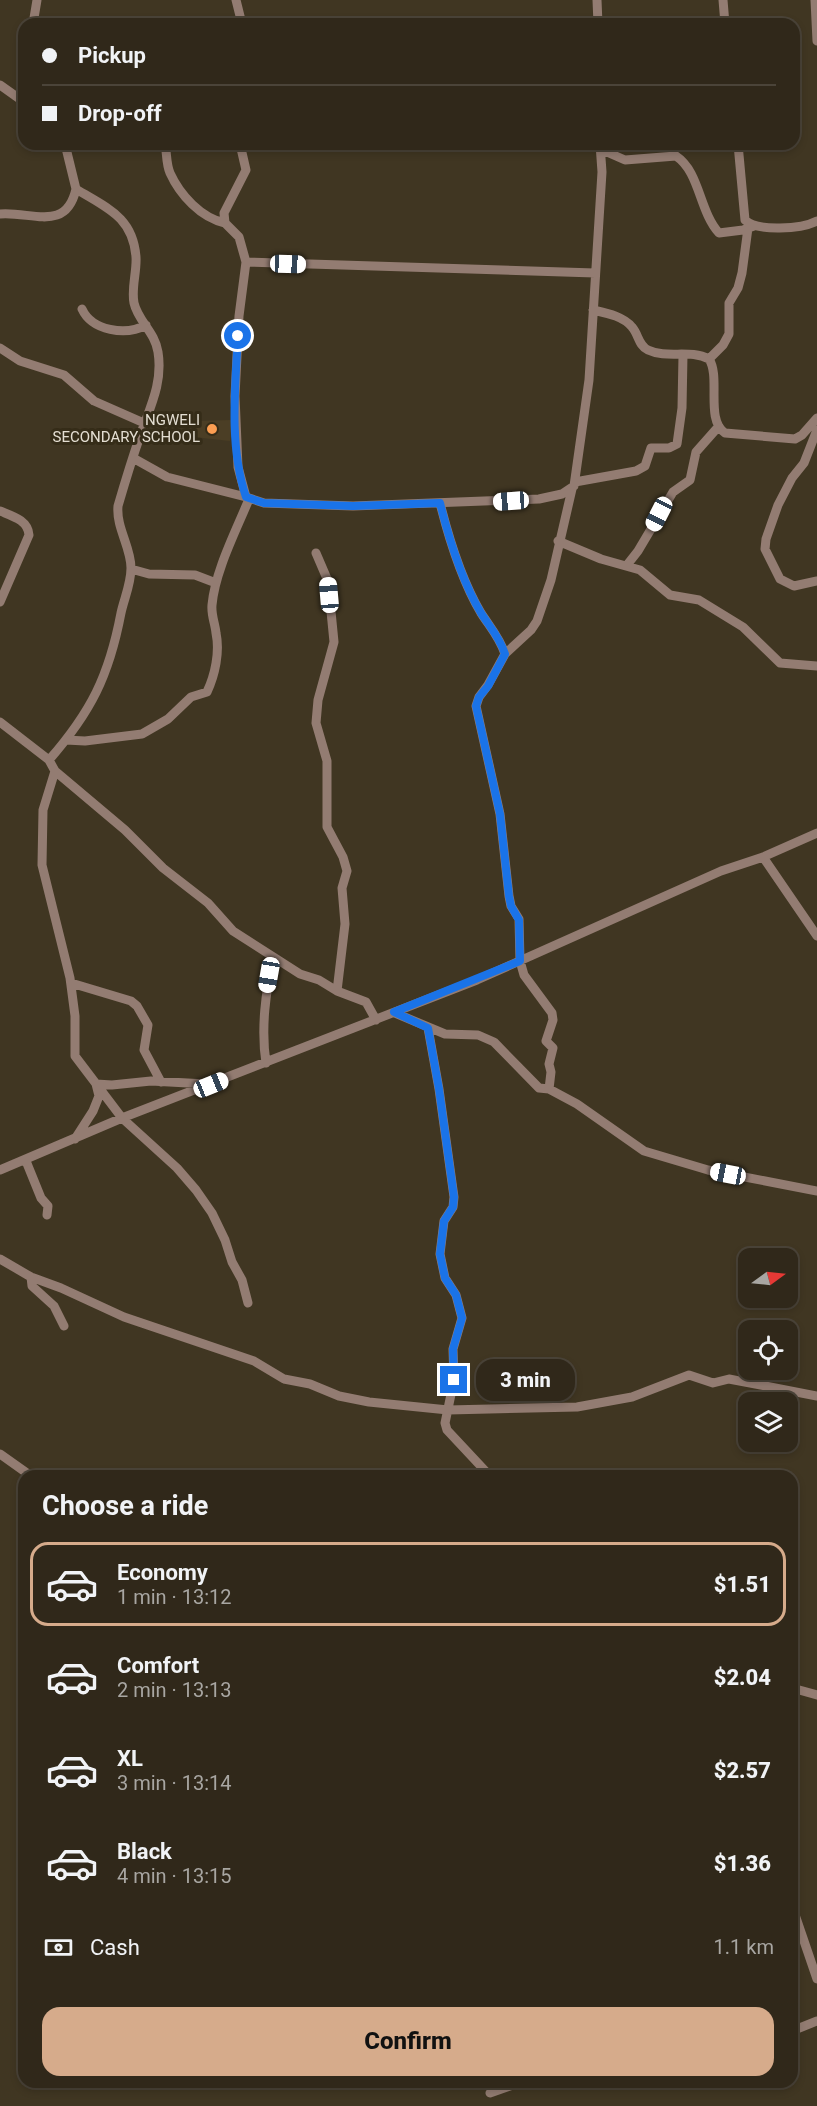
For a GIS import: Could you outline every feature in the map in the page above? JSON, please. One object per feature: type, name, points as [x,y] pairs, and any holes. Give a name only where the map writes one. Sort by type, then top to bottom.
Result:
[{"type":"street","points":[[34,18],[37,0]]},
{"type":"street","points":[[236,0],[240,18]]},
{"type":"street","points":[[597,0],[598,18]]},
{"type":"street","points":[[723,0],[724,18]]},
{"type":"street","points":[[815,0],[817,41]]},
{"type":"street","points":[[0,85],[18,98]]},
{"type":"street","points":[[0,214],[44,218],[66,211],[73,202],[76,189],[66,150]]},
{"type":"street","points":[[66,740],[85,741],[142,734],[168,719],[191,698],[207,692],[213,678],[216,660],[217,634],[212,621],[212,606],[216,582],[247,498],[238,467],[235,396],[239,316],[246,262],[238,237],[225,223],[216,221],[192,205],[179,188],[169,171],[166,150]]},
{"type":"street","points":[[225,223],[224,213],[246,170],[241,150]]},
{"type":"street","points":[[549,1089],[551,1080],[549,1062],[553,1048],[546,1041],[553,1020],[552,1013],[526,980],[520,961],[519,920],[511,906],[500,814],[476,706],[505,654],[531,630],[537,621],[551,580],[558,541],[567,515],[586,414],[602,172],[600,150]]},
{"type":"street","points":[[607,150],[625,160],[676,156],[687,165],[716,231],[719,233],[751,227],[801,226],[817,222]]},
{"type":"street","points":[[709,359],[723,345],[729,334],[729,303],[738,288],[751,227],[743,215],[738,150]]},
{"type":"street","points":[[49,760],[66,740],[93,700],[113,653],[131,569],[117,515],[144,423],[155,399],[159,378],[158,351],[153,335],[136,311],[133,300],[136,257],[130,229],[116,213],[76,189]]},
{"type":"street","points":[[246,262],[595,273]]},
{"type":"street","points":[[82,309],[89,320],[116,331],[136,329],[146,325]]},
{"type":"street","points":[[593,309],[626,322],[648,349],[698,355],[709,359]]},
{"type":"street","points":[[0,348],[20,361],[64,375],[94,402],[144,423]]},
{"type":"street","points":[[133,458],[167,477],[264,503],[353,506],[555,497],[573,485],[636,471],[645,466],[651,448],[669,448],[676,444],[682,408],[683,355]]},
{"type":"street","points":[[709,359],[713,370],[714,404],[719,426],[725,433],[795,439],[802,435],[817,418]]},
{"type":"street","points":[[627,565],[639,551],[673,492],[690,480],[696,452],[719,426]]},
{"type":"street","points":[[817,430],[804,463],[792,478],[778,505],[764,545],[780,579],[794,586],[817,581]]},
{"type":"street","points":[[440,503],[467,582],[505,654]]},
{"type":"street","points":[[0,511],[24,523],[29,535],[0,602]]},
{"type":"street","points":[[558,541],[601,559],[627,565],[649,576],[670,595],[699,600],[743,627],[780,663],[817,666]]},
{"type":"street","points":[[316,553],[328,581],[334,639],[318,700],[316,723],[327,761],[327,827],[343,857],[347,871],[342,888],[345,924],[338,992]]},
{"type":"street","points":[[131,569],[149,574],[195,575],[216,582]]},
{"type":"street","points":[[0,722],[49,760],[55,771],[125,830],[163,868],[208,903],[233,931],[273,959],[338,992],[366,1002],[376,1020]]},
{"type":"street","points":[[55,771],[43,810],[42,865],[71,984],[75,1016],[75,1056],[122,1118],[177,1168],[212,1213],[242,1280],[248,1303]]},
{"type":"street","points":[[0,1170],[26,1161],[122,1118],[376,1020],[520,961],[712,875],[763,857],[817,833]]},
{"type":"street","points":[[763,857],[817,936]]},
{"type":"street","points":[[266,1063],[264,1044],[267,989],[273,959]]},
{"type":"street","points":[[71,984],[131,1001],[137,1006],[148,1028],[144,1050],[161,1082]]},
{"type":"street","points":[[394,1012],[452,1036],[478,1035],[494,1042],[539,1088],[549,1089],[577,1104],[644,1151],[708,1170],[817,1191]]},
{"type":"street","points":[[428,1028],[454,1197],[453,1207],[444,1221],[441,1265],[445,1278],[456,1295],[462,1318],[453,1349],[454,1380],[445,1423],[447,1430],[484,1470]]},
{"type":"street","points":[[96,1084],[112,1086],[161,1082],[211,1085]]},
{"type":"street","points":[[75,1139],[93,1111],[99,1096],[96,1084]]},
{"type":"street","points":[[26,1161],[41,1198],[48,1206],[47,1215]]},
{"type":"street","points":[[0,1259],[31,1277],[124,1317],[254,1361],[284,1379],[323,1388],[339,1396],[360,1401],[448,1410],[577,1407],[633,1397],[689,1375],[713,1383],[729,1379],[817,1396]]},
{"type":"street","points":[[31,1277],[33,1286],[54,1306],[64,1326]]},
{"type":"street","points":[[0,1454],[21,1470]]},
{"type":"street","points":[[798,1690],[817,1695]]},
{"type":"street","points":[[798,1924],[817,1979]]},
{"type":"street","points":[[798,2029],[817,2021]]},
{"type":"street","points":[[490,2093],[504,2088]]},
{"type":"shaded area","name":"NGWELI SECONDARY SCHOOL","points":[[232,420],[230,441],[194,437],[194,421]]},
{"type":"place","name":"NGWELI SECONDARY SCHOOL","points":[[212,429]]},
{"type":"route","points":[[238,336],[235,396],[238,467],[246,497],[264,503],[353,506],[440,503],[467,582],[505,654],[476,706],[500,814],[511,906],[519,920],[520,961],[394,1012],[428,1028],[434,1056],[454,1197],[453,1207],[444,1221],[441,1265],[445,1278],[456,1295],[462,1318],[453,1349],[454,1380]]}]
